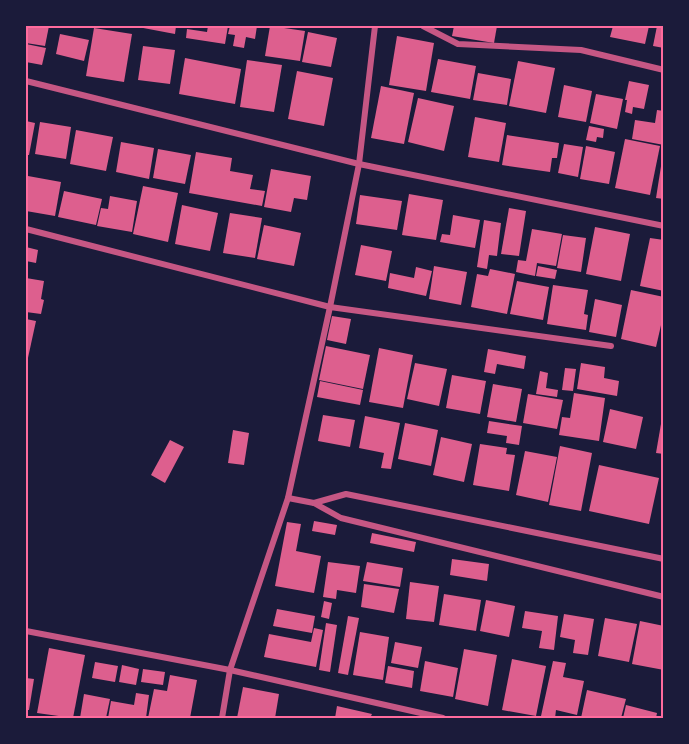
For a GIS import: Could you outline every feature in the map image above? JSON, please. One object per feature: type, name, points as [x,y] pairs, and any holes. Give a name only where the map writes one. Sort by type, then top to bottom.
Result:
[{"type":"street","points":[[222,718],[230,670],[288,498],[359,164],[375,26]]},
{"type":"street","points":[[423,26],[458,44],[581,50],[663,70]]},
{"type":"street","points":[[26,81],[359,164],[663,226]]},
{"type":"street","points":[[26,229],[330,307],[611,346]]},
{"type":"street","points":[[314,503],[346,494],[663,559]]},
{"type":"street","points":[[288,498],[314,503],[341,518],[663,597]]},
{"type":"street","points":[[26,631],[230,670],[443,718]]},
{"type":"building","points":[[26,26],[49,26],[45,46],[26,43]]},
{"type":"building","points":[[138,26],[176,26],[175,34]]},
{"type":"building","points":[[208,26],[228,26],[225,44],[186,38],[187,29],[207,32]]},
{"type":"building","points":[[230,26],[257,26],[255,39],[246,37],[244,48],[233,46],[235,35],[228,34]]},
{"type":"building","points":[[270,26],[305,31],[300,61],[265,56]]},
{"type":"building","points":[[454,26],[497,26],[494,43],[452,36]]},
{"type":"building","points":[[613,26],[649,26],[645,44],[610,37]]},
{"type":"building","points":[[657,26],[664,26],[664,48],[653,46]]},
{"type":"building","points":[[94,28],[132,34],[124,82],[86,76]]},
{"type":"building","points":[[308,32],[337,38],[331,67],[302,62]]},
{"type":"building","points":[[60,34],[89,40],[84,61],[56,54]]},
{"type":"building","points":[[397,36],[434,43],[426,91],[389,85]]},
{"type":"building","points":[[26,44],[46,48],[42,65],[26,62]]},
{"type":"building","points":[[143,46],[175,50],[170,84],[138,80]]},
{"type":"building","points":[[185,58],[241,69],[235,104],[179,94]]},
{"type":"building","points":[[438,59],[476,66],[470,99],[431,92]]},
{"type":"building","points":[[247,60],[282,65],[274,112],[240,107]]},
{"type":"building","points":[[518,61],[555,68],[546,113],[509,106]]},
{"type":"building","points":[[297,71],[333,78],[324,126],[288,119]]},
{"type":"building","points":[[478,73],[511,79],[507,105],[473,100]]},
{"type":"building","points":[[629,81],[649,85],[644,109],[633,107],[632,114],[625,112]]},
{"type":"building","points":[[564,85],[592,91],[586,122],[558,117]]},
{"type":"building","points":[[381,86],[414,93],[404,144],[371,138]]},
{"type":"building","points":[[596,94],[623,99],[617,129],[590,123]]},
{"type":"building","points":[[418,98],[454,106],[444,151],[408,142]]},
{"type":"building","points":[[657,110],[664,111],[664,145],[632,139],[635,120],[655,123]]},
{"type":"building","points":[[475,117],[506,123],[499,162],[468,157]]},
{"type":"building","points":[[26,121],[35,123],[29,155],[26,155]]},
{"type":"building","points":[[40,122],[71,127],[66,159],[35,154]]},
{"type":"building","points":[[589,126],[604,129],[603,138],[597,137],[596,142],[586,140]]},
{"type":"building","points":[[76,130],[113,137],[106,171],[70,164]]},
{"type":"building","points":[[507,135],[559,143],[557,158],[552,158],[550,172],[502,165]]},
{"type":"building","points":[[625,139],[660,146],[650,195],[615,188]]},
{"type":"building","points":[[121,142],[154,148],[149,179],[116,172]]},
{"type":"building","points":[[564,144],[583,147],[578,177],[558,173]]},
{"type":"building","points":[[586,146],[615,152],[609,184],[580,179]]},
{"type":"building","points":[[158,149],[191,155],[185,184],[153,178]]},
{"type":"building","points":[[196,152],[232,158],[230,171],[253,175],[250,189],[265,191],[262,206],[189,193]]},
{"type":"building","points":[[662,160],[664,160],[664,199],[656,198]]},
{"type":"building","points":[[271,169],[311,176],[307,200],[294,198],[291,212],[264,207]]},
{"type":"building","points":[[28,176],[61,182],[55,216],[26,211]]},
{"type":"building","points":[[143,186],[178,193],[168,242],[133,234]]},
{"type":"building","points":[[64,191],[102,199],[96,225],[58,217]]},
{"type":"building","points":[[409,194],[443,200],[436,240],[402,235]]},
{"type":"building","points":[[360,195],[402,201],[397,230],[356,224]]},
{"type":"building","points":[[110,196],[137,201],[132,232],[97,226],[101,208],[108,209]]},
{"type":"building","points":[[182,205],[218,213],[210,251],[175,244]]},
{"type":"building","points":[[509,208],[526,211],[519,256],[501,254]]},
{"type":"building","points":[[230,213],[262,218],[255,258],[223,253]]},
{"type":"building","points":[[453,215],[480,220],[475,248],[440,242],[442,234],[450,235]]},
{"type":"building","points":[[484,220],[501,223],[497,256],[489,255],[487,269],[477,267]]},
{"type":"building","points":[[264,225],[301,233],[294,266],[257,259]]},
{"type":"building","points":[[595,227],[630,234],[621,281],[586,274]]},
{"type":"building","points":[[532,229],[562,234],[556,266],[537,263],[535,276],[516,272],[518,260],[526,261]]},
{"type":"building","points":[[563,235],[586,238],[581,272],[557,268]]},
{"type":"building","points":[[650,238],[664,240],[664,291],[640,286]]},
{"type":"building","points":[[361,245],[392,251],[386,281],[355,275]]},
{"type":"building","points":[[26,247],[38,250],[36,263],[26,261]]},
{"type":"building","points":[[434,266],[467,272],[461,305],[429,299]]},
{"type":"building","points":[[538,266],[557,270],[555,279],[536,276]]},
{"type":"building","points":[[416,267],[432,271],[426,296],[388,288],[390,273],[414,278]]},
{"type":"building","points":[[490,269],[515,274],[507,314],[471,307],[477,274],[488,276]]},
{"type":"building","points":[[26,278],[44,281],[41,314],[26,312]]},
{"type":"building","points":[[517,281],[549,287],[543,320],[510,314]]},
{"type":"building","points":[[553,285],[588,290],[584,314],[588,315],[586,330],[547,324]]},
{"type":"building","points":[[631,290],[664,297],[664,312],[656,347],[621,339]]},
{"type":"building","points":[[595,299],[622,305],[616,337],[589,332]]},
{"type":"building","points":[[332,316],[351,319],[346,344],[327,340]]},
{"type":"building","points":[[26,319],[36,321],[26,367]]},
{"type":"building","points":[[326,346],[370,355],[363,389],[319,380]]},
{"type":"building","points":[[379,348],[413,355],[403,408],[369,402]]},
{"type":"building","points":[[488,349],[526,356],[524,369],[497,364],[495,374],[484,372]]},
{"type":"building","points":[[415,363],[447,369],[439,406],[407,399]]},
{"type":"building","points":[[581,363],[605,367],[604,378],[619,381],[617,396],[577,389]]},
{"type":"building","points":[[565,368],[576,369],[573,391],[562,390]]},
{"type":"building","points":[[540,371],[548,373],[546,388],[558,390],[557,397],[536,394]]},
{"type":"building","points":[[452,375],[486,381],[480,414],[446,408]]},
{"type":"building","points":[[320,381],[363,390],[360,405],[317,397]]},
{"type":"building","points":[[493,384],[522,389],[516,422],[487,417]]},
{"type":"building","points":[[574,393],[605,398],[599,441],[559,435],[562,417],[570,418]]},
{"type":"building","points":[[528,394],[563,400],[557,429],[523,423]]},
{"type":"building","points":[[610,409],[643,417],[636,449],[603,442]]},
{"type":"building","points":[[323,415],[355,420],[350,447],[318,441]]},
{"type":"building","points":[[365,416],[400,423],[391,469],[381,468],[384,453],[359,448]]},
{"type":"building","points":[[662,418],[664,419],[664,454],[656,453]]},
{"type":"building","points":[[489,421],[522,426],[519,445],[506,443],[507,436],[487,433]]},
{"type":"building","points":[[405,423],[438,430],[431,466],[398,459]]},
{"type":"building","points":[[233,430],[249,433],[244,465],[228,463]]},
{"type":"building","points":[[441,437],[472,444],[464,482],[433,475]]},
{"type":"building","points":[[170,440],[184,447],[165,483],[151,475]]},
{"type":"building","points":[[480,444],[507,448],[506,454],[515,455],[509,491],[473,485]]},
{"type":"building","points":[[560,446],[592,453],[581,511],[549,505]]},
{"type":"building","points":[[525,451],[557,457],[548,502],[516,495]]},
{"type":"building","points":[[599,465],[659,478],[649,524],[589,511]]},
{"type":"building","points":[[314,521],[337,525],[335,535],[312,531]]},
{"type":"building","points":[[287,522],[301,524],[296,551],[321,556],[314,593],[275,586]]},
{"type":"building","points":[[372,533],[416,542],[414,552],[370,543]]},
{"type":"building","points":[[452,559],[489,564],[487,581],[450,575]]},
{"type":"building","points":[[328,562],[360,566],[356,593],[337,590],[336,599],[323,597]]},
{"type":"building","points":[[367,562],[403,568],[400,587],[363,581]]},
{"type":"building","points":[[410,582],[439,586],[434,622],[406,619]]},
{"type":"building","points":[[364,584],[399,589],[394,613],[361,607]]},
{"type":"building","points":[[444,594],[481,600],[476,631],[439,625]]},
{"type":"building","points":[[486,600],[515,606],[509,637],[480,631]]},
{"type":"building","points":[[324,601],[332,603],[329,619],[321,617]]},
{"type":"building","points":[[277,609],[315,616],[312,633],[273,626]]},
{"type":"building","points":[[525,611],[558,616],[554,650],[539,648],[542,631],[522,628]]},
{"type":"building","points":[[564,614],[594,619],[588,655],[573,653],[575,640],[560,637]]},
{"type":"building","points":[[348,616],[359,618],[348,675],[338,673]]},
{"type":"building","points":[[605,618],[637,624],[629,662],[598,656]]},
{"type":"building","points":[[640,621],[664,626],[664,670],[632,664]]},
{"type":"building","points":[[326,623],[337,625],[330,672],[319,670]]},
{"type":"building","points":[[314,628],[323,630],[316,667],[264,657],[269,634],[311,642]]},
{"type":"building","points":[[360,632],[389,637],[383,680],[353,675]]},
{"type":"building","points":[[395,642],[422,647],[418,668],[391,663]]},
{"type":"building","points":[[49,648],[85,655],[73,718],[37,713]]},
{"type":"building","points":[[464,649],[497,655],[488,706],[455,699]]},
{"type":"building","points":[[512,659],[546,666],[536,716],[502,710]]},
{"type":"building","points":[[425,661],[458,668],[453,697],[420,691]]},
{"type":"building","points":[[553,661],[566,663],[563,677],[584,681],[577,715],[556,710],[555,718],[541,716]]},
{"type":"building","points":[[95,662],[118,666],[115,682],[92,678]]},
{"type":"building","points":[[122,665],[139,669],[136,685],[119,682]]},
{"type":"building","points":[[388,666],[414,671],[412,688],[385,683]]},
{"type":"building","points":[[143,669],[165,672],[163,685],[141,682]]},
{"type":"building","points":[[170,675],[197,680],[190,718],[148,718],[154,689],[167,691]]},
{"type":"building","points":[[26,678],[34,679],[29,710],[26,710]]},
{"type":"building","points":[[243,687],[279,694],[275,718],[237,718]]},
{"type":"building","points":[[587,690],[626,699],[621,718],[581,718]]},
{"type":"building","points":[[136,693],[149,695],[146,718],[108,718],[111,701],[134,705]]},
{"type":"building","points":[[84,694],[110,699],[106,718],[80,718]]},
{"type":"building","points":[[626,705],[657,713],[656,718],[623,718]]},
{"type":"building","points":[[337,706],[372,714],[370,718],[335,718]]}]
